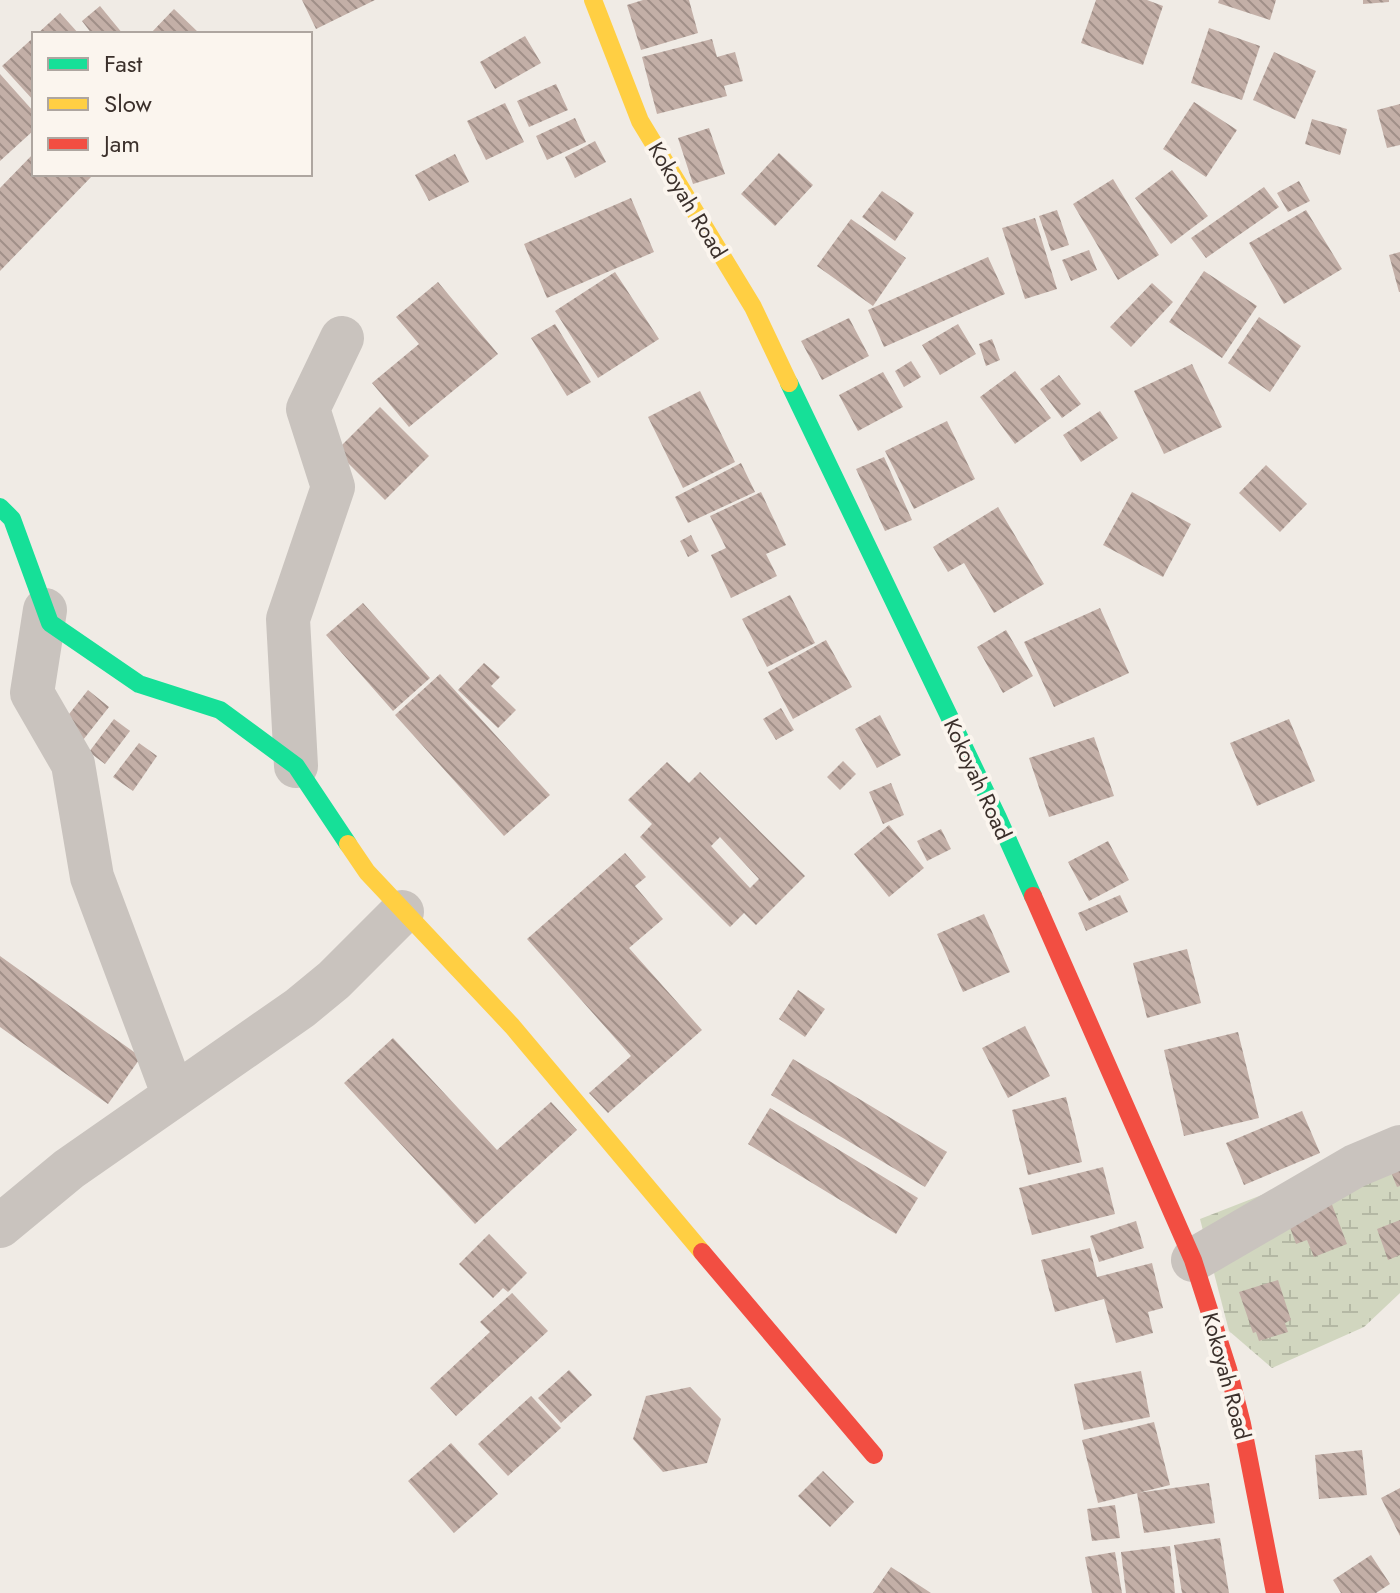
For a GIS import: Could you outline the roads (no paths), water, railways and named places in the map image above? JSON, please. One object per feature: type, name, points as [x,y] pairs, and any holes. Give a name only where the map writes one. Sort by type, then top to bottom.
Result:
[{"type":"street","name":"Kokoyah Road","points":[[593,0],[640,121],[753,307],[998,818],[1193,1260],[1242,1424],[1275,1593]]},
{"type":"street","points":[[296,766],[288,619],[333,487],[308,409],[342,338]]},
{"type":"street","points":[[0,507],[12,519],[50,623],[139,684],[220,710],[296,766],[367,872],[512,1026],[874,1455]]},
{"type":"street","points":[[45,610],[32,693],[73,764],[92,877],[174,1096]]},
{"type":"street","points":[[0,1226],[69,1169],[300,1008],[334,980],[402,912]]},
{"type":"street","points":[[1193,1260],[1355,1166],[1400,1147]]}]
